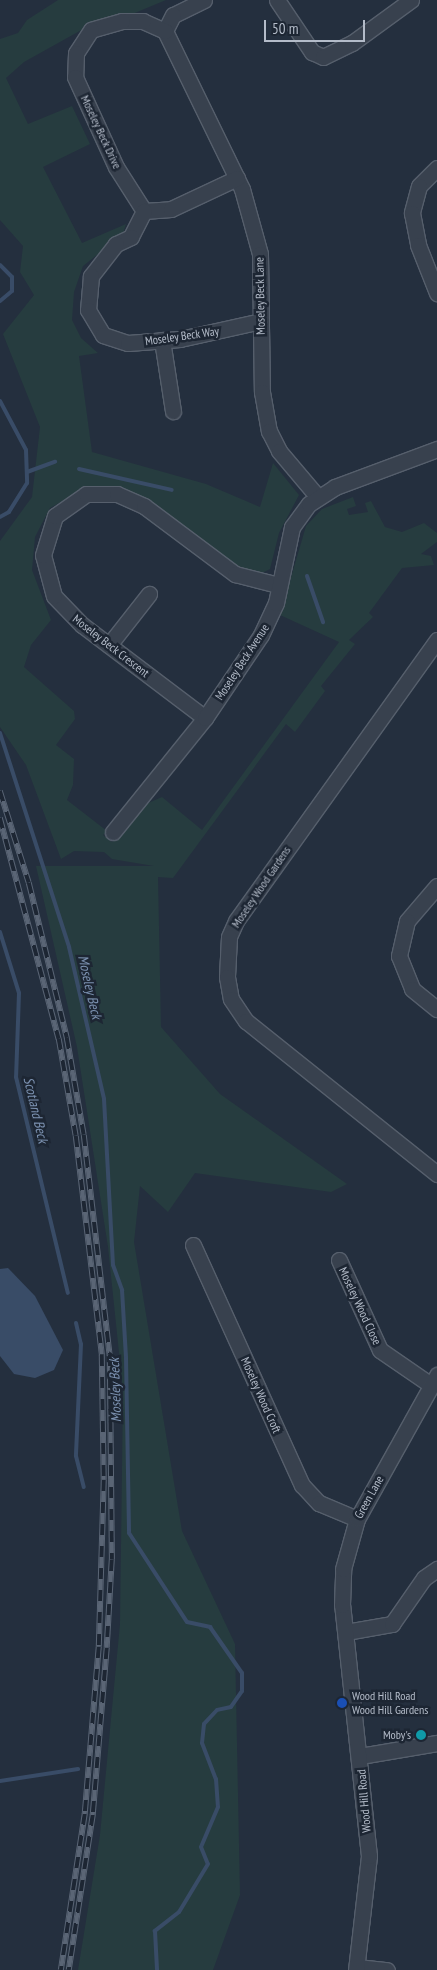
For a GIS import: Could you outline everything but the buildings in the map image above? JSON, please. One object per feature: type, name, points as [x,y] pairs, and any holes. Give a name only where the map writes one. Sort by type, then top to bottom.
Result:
[{"type":"street","points":[[166,31],[173,15],[204,0]]},
{"type":"street","points":[[276,0],[312,52],[323,57],[352,43],[411,0]]},
{"type":"street","name":"Moseley Beck Drive","points":[[144,211],[116,167],[75,76],[76,53],[91,30],[122,21],[143,21],[166,31]]},
{"type":"street","name":"Moseley Beck Lane","points":[[166,31],[237,178],[260,254],[262,392],[269,431],[279,451],[317,496]]},
{"type":"street","points":[[437,168],[419,186],[412,213],[418,245],[437,293]]},
{"type":"street","points":[[144,211],[171,209],[237,178]]},
{"type":"street","name":"Moseley Beck Way","points":[[144,211],[131,237],[116,244],[91,276],[88,310],[103,335],[128,343],[162,340],[261,321]]},
{"type":"street","points":[[162,340],[173,411]]},
{"type":"street","name":"Moseley Beck Avenue","points":[[112,832],[205,718],[270,619],[292,527],[317,496],[437,449]]},
{"type":"street","name":"Moseley Beck Crescent","points":[[205,718],[63,608],[44,569],[45,540],[55,516],[86,494],[102,492],[131,499],[235,574],[278,585]]},
{"type":"street","points":[[109,645],[149,594]]},
{"type":"street","name":"Moseley Wood Gardens","points":[[437,640],[236,921],[229,937],[227,977],[231,999],[246,1021],[437,1174]]},
{"type":"street","points":[[437,886],[408,921],[399,956],[412,989],[437,1009]]},
{"type":"street","name":"Moseley Wood Croft","points":[[193,1245],[302,1485],[319,1503],[357,1520]]},
{"type":"street","name":"Moseley Wood Close","points":[[339,1260],[380,1350],[434,1380]]},
{"type":"street","name":"Green Lane","points":[[346,1632],[343,1569],[357,1520],[434,1380]]},
{"type":"street","points":[[346,1632],[392,1624],[424,1578],[437,1570]]},
{"type":"street","name":"Wood Hill Road","points":[[346,1632],[360,1756],[369,1874],[356,1969]]},
{"type":"street","points":[[360,1756],[437,1743]]},
{"type":"street","points":[[356,1969],[387,1970]]},
{"type":"green space","points":[[58,0],[166,0],[130,15],[103,18],[24,62],[6,78],[28,124],[72,106],[90,144],[43,167],[82,243],[126,224],[123,234],[83,266],[74,292],[72,320],[81,338],[98,353],[79,356],[92,452],[206,484],[260,507],[273,463],[299,495],[279,533],[270,569],[258,575],[242,570],[126,490],[88,487],[50,508],[35,537],[32,570],[51,620],[31,645],[24,667],[74,711],[75,719],[56,745],[74,759],[73,785],[67,800],[107,831],[103,835],[112,842],[146,804],[162,797],[202,830],[339,642],[280,615],[306,526],[322,509],[353,497],[356,506],[347,509],[349,515],[368,512],[365,503],[371,501],[385,527],[402,532],[424,523],[437,533],[437,542],[421,554],[431,556],[434,565],[402,568],[369,613],[373,617],[349,640],[355,644],[321,686],[325,691],[295,732],[286,724],[173,878],[158,877],[161,1027],[220,1094],[347,1184],[331,1192],[195,1173],[168,1212],[140,1186],[134,1242],[182,1531],[235,1644],[240,1895],[213,1970],[78,1970],[100,1835],[120,1624],[123,1391],[108,1247],[77,1047],[36,866],[154,866],[112,859],[104,852],[74,851],[61,859],[26,765],[0,727],[0,541],[32,497],[40,427],[3,334],[34,295],[20,272],[23,246],[0,220],[0,39],[18,33],[27,20]]},
{"type":"water","points":[[8,1268],[35,1296],[63,1350],[54,1370],[35,1378],[14,1374],[0,1356],[0,1269]]},
{"type":"waterway","name":"Moseley Beck","points":[[0,265],[12,277],[12,291],[0,301]]},
{"type":"waterway","name":"Moseley Beck","points":[[0,401],[26,450],[27,483],[9,512],[0,517]]},
{"type":"waterway","points":[[27,472],[55,462]]},
{"type":"waterway","points":[[79,469],[172,490]]},
{"type":"waterway","points":[[307,576],[323,622]]},
{"type":"waterway","name":"Moseley Beck","points":[[0,733],[69,947],[104,1099],[113,1265],[122,1290],[126,1358],[129,1533],[187,1622],[210,1627],[242,1673],[242,1691],[231,1707],[217,1710],[204,1724],[202,1743],[216,1779],[218,1807],[201,1847],[208,1864],[179,1912],[155,1931],[157,1970]]},
{"type":"waterway","name":"Scotland Beck","points":[[0,932],[19,993],[16,1077],[68,1293]]},
{"type":"waterway","name":"Scotland Beck","points":[[76,1323],[81,1344],[76,1456],[84,1487]]},
{"type":"waterway","points":[[0,1781],[78,1769]]},
{"type":"railway","points":[[0,791],[29,883],[67,1038],[84,1135],[110,1355],[112,1560],[107,1648],[93,1815],[69,1970]]},
{"type":"railway","points":[[0,818],[59,1039],[76,1136],[102,1355],[104,1480],[99,1647],[85,1814],[61,1970]]},
{"type":"place","name":"Wood Hill Road Wood Hill Gardens","points":[[342,1703]]},
{"type":"place","name":"Moby's","points":[[421,1735]]}]
